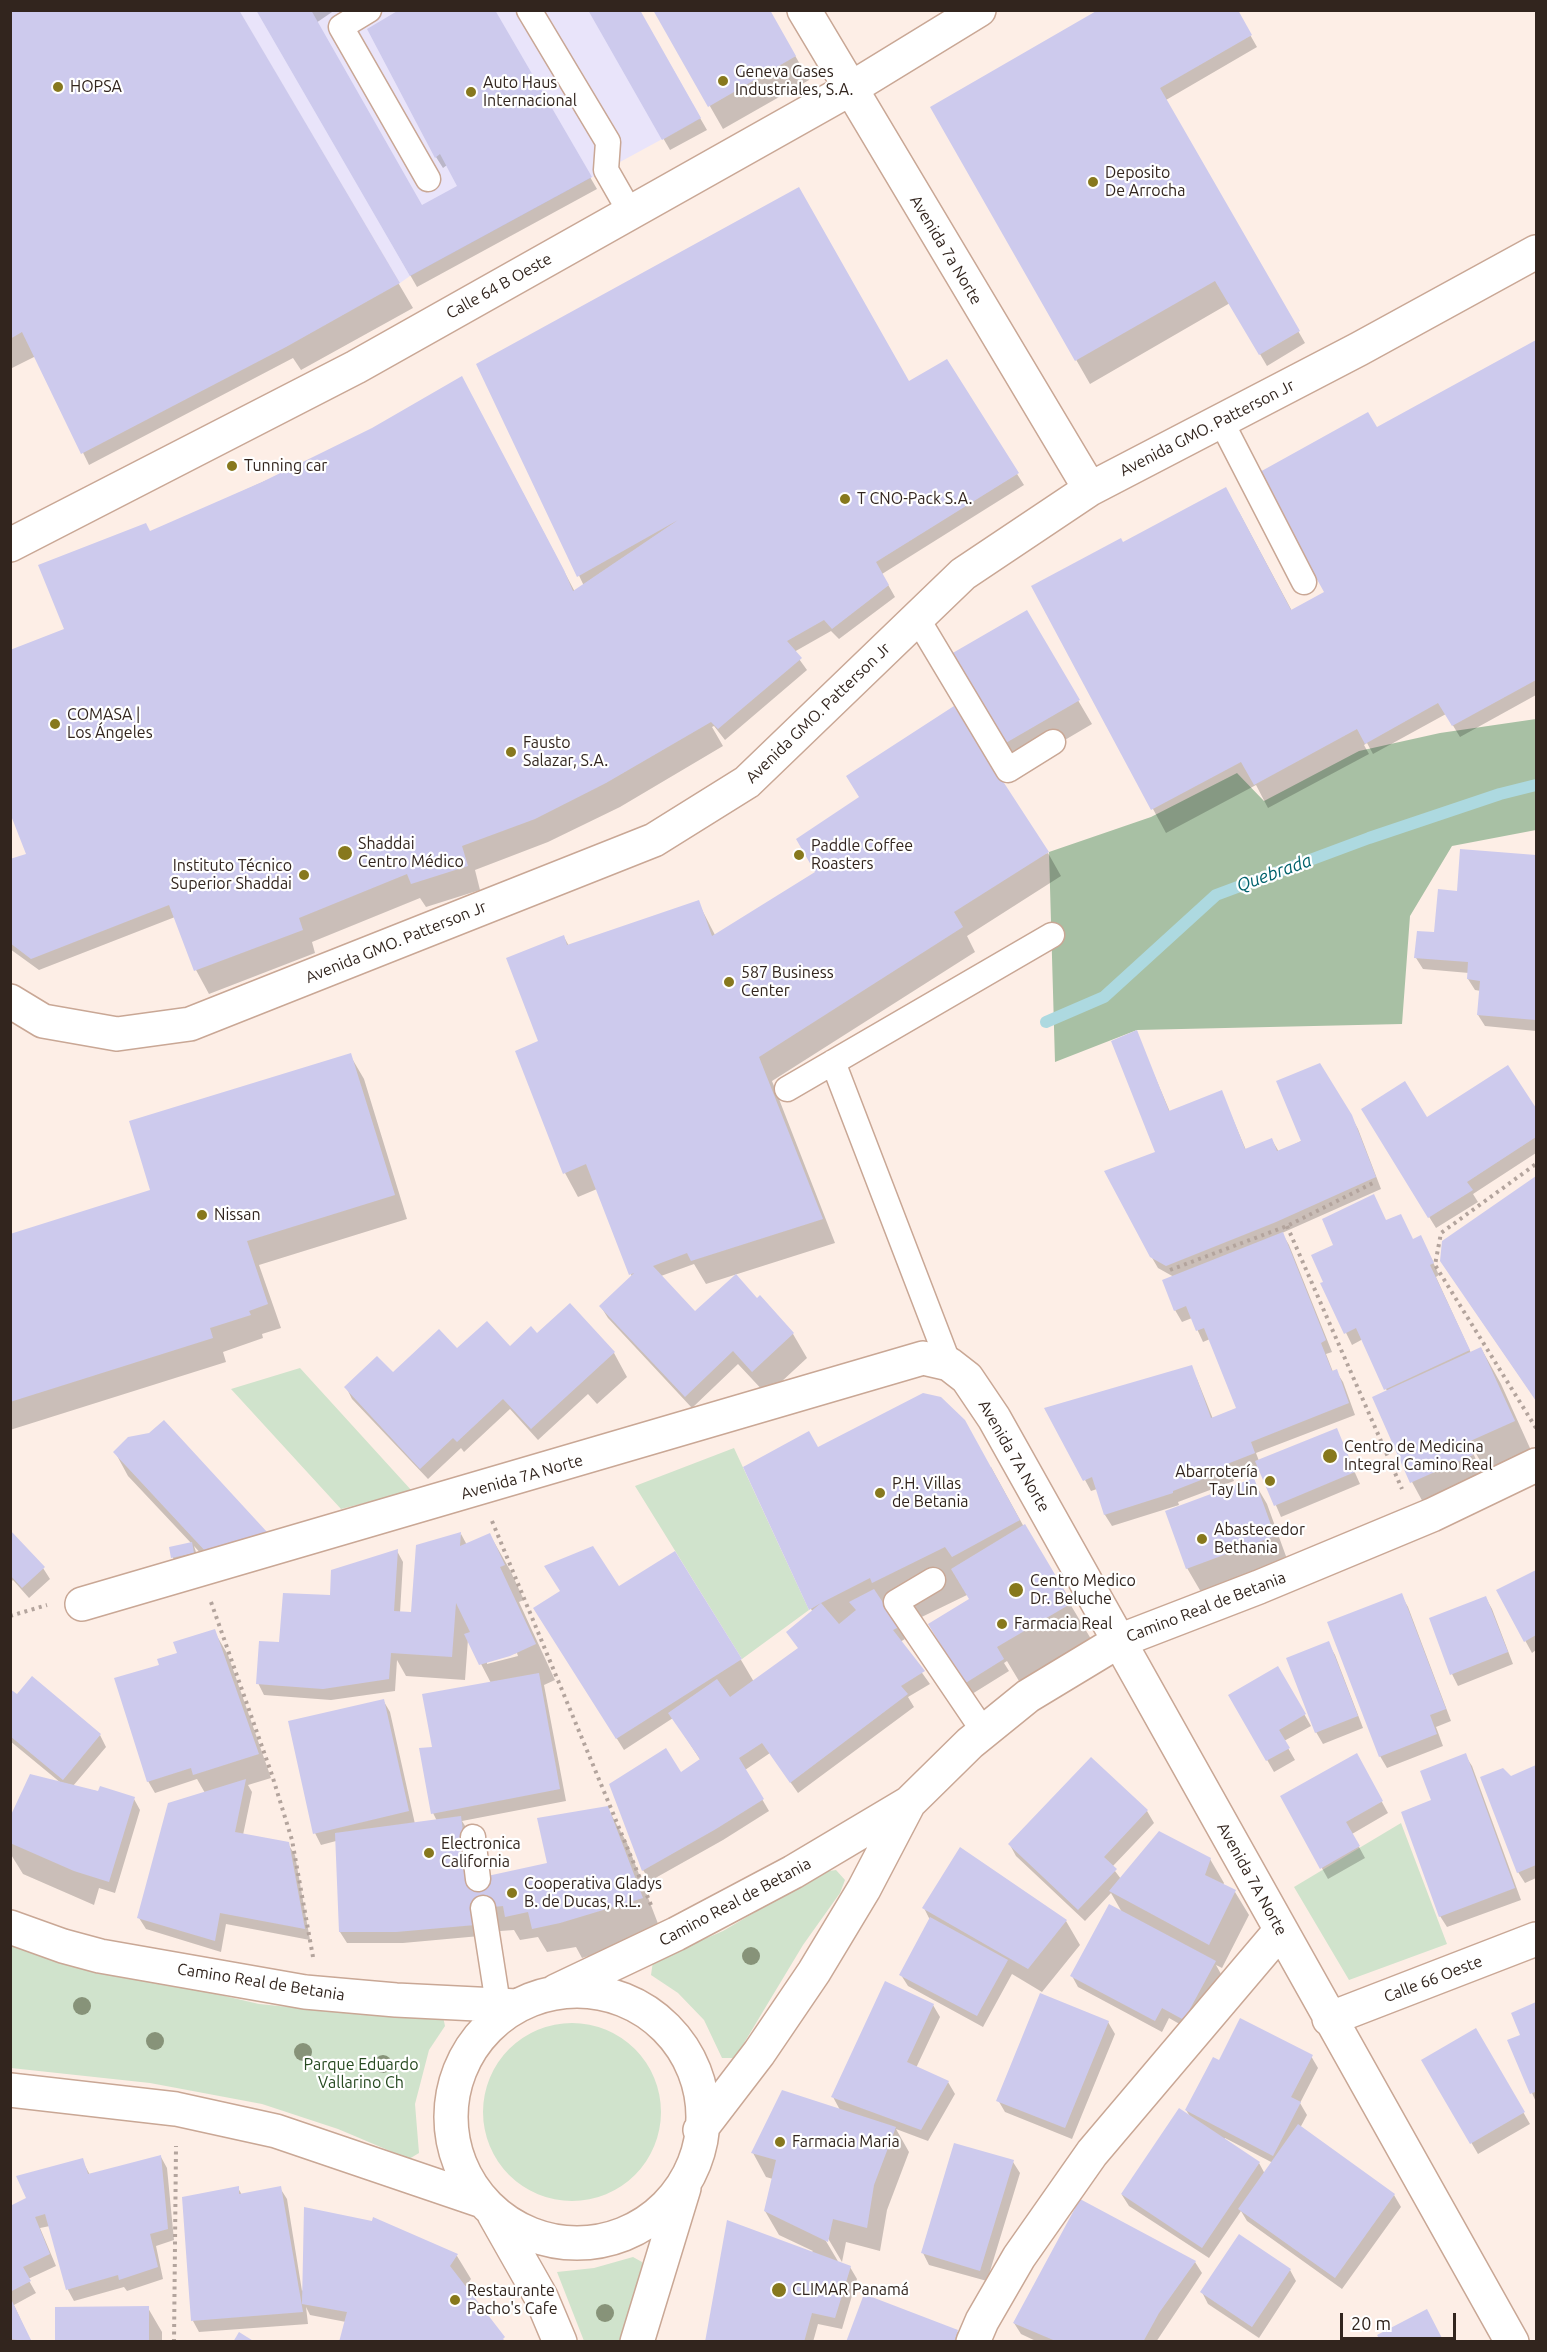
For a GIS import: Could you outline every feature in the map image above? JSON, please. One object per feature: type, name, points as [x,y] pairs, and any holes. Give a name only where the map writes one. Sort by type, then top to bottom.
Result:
[{"type":"street","name":"Avenida 7a Norte","points":[[804,10],[1090,489]]},
{"type":"street","name":"Calle 64 B Oeste","points":[[10,545],[356,367],[850,89],[979,10]]},
{"type":"street","name":"Avenida GMO. Patterson Jr","points":[[10,1001],[43,1021],[117,1034],[190,1024],[654,840],[747,782],[963,574],[1090,489],[1359,349],[1536,252]]},
{"type":"street","name":"Avenida 7A Norte","points":[[68,1604],[923,1358],[949,1364],[967,1378],[994,1418],[1512,2342]]},
{"type":"street","name":"Camino Real de Betania","points":[[10,1927],[63,1946],[100,1956],[305,1992],[396,2000],[507,2005],[556,1991],[676,1934],[794,1872],[909,1803],[970,1743],[1028,1696],[1119,1641],[1270,1583],[1432,1515],[1536,1465]]},
{"type":"street","name":"Camino Real de Betania","points":[[700,2130],[759,2053],[814,1972],[864,1889],[909,1803]]},
{"type":"street","points":[[973,2342],[1018,2257],[1092,2153],[1281,1930]]},
{"type":"street","name":"Calle 66 Oeste","points":[[1329,2019],[1536,1939]]},
{"type":"street","points":[[556,1991],[596,1991],[633,2002],[665,2024],[688,2056],[702,2092],[697,2155],[688,2177],[637,2342]]},
{"type":"street","points":[[507,2005],[464,2059],[452,2094],[451,2132],[461,2169],[488,2207],[541,2297],[560,2342]]},
{"type":"street","points":[[10,2090],[176,2109],[276,2131],[488,2207],[525,2233],[561,2242],[599,2241],[635,2229],[665,2207],[688,2177]]},
{"type":"lane","points":[[369,10],[341,27],[428,179]]},
{"type":"lane","points":[[529,10],[608,142],[606,170],[630,212]]},
{"type":"lane","points":[[1221,421],[1304,582]]},
{"type":"lane","points":[[917,618],[1008,770],[1053,742]]},
{"type":"lane","points":[[787,1089],[1052,935]]},
{"type":"lane","points":[[833,1062],[949,1364]]},
{"type":"lane","points":[[933,1581],[896,1602],[984,1732]]},
{"type":"lane","points":[[473,1837],[478,1879]]},
{"type":"lane","points":[[483,1908],[507,2005]]},
{"type":"path","points":[[1536,1164],[1441,1233],[1436,1265],[1536,1428]]},
{"type":"path","points":[[1170,1270],[1287,1226],[1375,1182]]},
{"type":"path","points":[[1287,1226],[1404,1492]]},
{"type":"path","points":[[491,1518],[654,1911]]},
{"type":"path","points":[[210,1599],[272,1775],[292,1840],[315,1969]]},
{"type":"path","points":[[10,1616],[68,1604]]},
{"type":"path","points":[[174,2342],[176,2109]]},
{"type":"shaded area","points":[[239,11],[640,11],[701,118],[400,283]]},
{"type":"green space","points":[[1536,719],[1536,830],[1452,846],[1410,916],[1402,1024],[1137,1030],[1055,1062],[1049,852],[1151,817],[1237,773],[1264,801],[1359,751],[1440,733]]},
{"type":"green space","points":[[300,1368],[412,1491],[341,1509],[231,1389]]},
{"type":"green space","points":[[734,1448],[809,1610],[742,1659],[635,1486]]},
{"type":"green space","points":[[1401,1823],[1447,1944],[1349,1980],[1294,1887]]},
{"type":"green space","points":[[836,1870],[845,1880],[840,1893],[803,1945],[735,2058],[722,2058],[704,2020],[678,1993],[651,1975],[653,1961],[723,1931],[823,1872]]},
{"type":"green space","name":"Parque Eduardo Vallarino Ch","points":[[11,1938],[83,1963],[259,2004],[359,2014],[442,2012],[445,2026],[429,2050],[415,2104],[419,2153],[409,2159],[338,2129],[262,2104],[150,2083],[11,2068]]},
{"type":"green space","points":[[572,2023],[606,2030],[635,2049],[654,2078],[661,2112],[654,2146],[635,2175],[606,2194],[572,2201],[538,2194],[509,2175],[490,2146],[483,2112],[490,2078],[509,2049],[538,2030]]},
{"type":"green space","points":[[633,2257],[642,2262],[644,2272],[621,2341],[584,2341],[557,2272],[594,2268]]},
{"type":"building","points":[[10,10],[239,10],[400,283],[286,347],[81,454],[22,332],[10,339]]},
{"type":"building","name":"Auto Haus Internacional","points":[[256,10],[311,10],[422,205],[457,186],[440,154],[435,158],[367,29],[399,10],[495,10],[592,177],[410,276]]},
{"type":"building","name":"Auto Haus Internacional","points":[[588,10],[640,10],[701,118],[662,140]]},
{"type":"building","name":"Geneva Gases Industriales, S.A.","points":[[653,10],[770,10],[796,56],[708,107]]},
{"type":"building","name":"Deposito De Arrocha","points":[[1098,10],[1238,10],[1252,35],[1160,88],[1300,331],[1259,355],[1215,281],[1075,361],[930,107]]},
{"type":"building","points":[[799,187],[909,381],[947,359],[1019,473],[876,562],[889,585],[832,629],[824,620],[787,641],[802,658],[718,729],[711,722],[606,783],[535,819],[462,846],[468,866],[411,884],[407,874],[299,918],[303,930],[194,971],[169,905],[31,959],[10,943],[10,859],[26,854],[10,813],[10,650],[64,629],[38,565],[146,523],[150,531],[262,482],[372,428],[462,376],[573,591],[678,520],[577,577],[476,364]]},
{"type":"building","points":[[1536,340],[1536,680],[1452,726],[1438,703],[1365,744],[1357,729],[1254,785],[1241,762],[1151,810],[1031,586],[1121,538],[1123,542],[1226,487],[1291,610],[1324,592],[1258,473],[1368,412],[1377,427]]},
{"type":"building","points":[[1027,610],[1080,700],[1004,744],[951,654]]},
{"type":"building","name":"587 Business Center","points":[[954,706],[1049,852],[954,912],[963,927],[759,1057],[823,1219],[691,1261],[687,1253],[653,1266],[695,1311],[736,1274],[757,1298],[760,1295],[794,1333],[752,1372],[733,1351],[685,1397],[599,1306],[634,1273],[629,1275],[586,1164],[563,1174],[515,1051],[538,1041],[506,958],[564,935],[567,945],[699,900],[712,936],[815,872],[796,839],[859,797],[846,776]]},
{"type":"building","points":[[1460,849],[1536,855],[1536,1020],[1477,1015],[1480,981],[1467,979],[1468,962],[1414,958],[1417,931],[1434,932],[1438,889],[1457,891]]},
{"type":"building","points":[[1137,1030],[1169,1111],[1222,1090],[1245,1149],[1272,1138],[1277,1151],[1301,1141],[1276,1081],[1320,1063],[1352,1115],[1376,1177],[1276,1222],[1166,1266],[1150,1257],[1104,1171],[1155,1152],[1111,1041]]},
{"type":"building","name":"Nissan","points":[[351,1053],[395,1195],[247,1241],[268,1304],[249,1311],[251,1315],[210,1328],[213,1338],[10,1402],[10,1234],[150,1190],[129,1121]]},
{"type":"building","points":[[1508,1065],[1536,1108],[1536,1137],[1467,1182],[1473,1190],[1428,1218],[1361,1109],[1405,1081],[1427,1117]]},
{"type":"building","points":[[1536,1176],[1536,1401],[1440,1261],[1442,1241]]},
{"type":"building","points":[[1374,1194],[1386,1220],[1401,1214],[1413,1239],[1421,1235],[1434,1263],[1430,1265],[1470,1350],[1384,1390],[1356,1328],[1344,1334],[1320,1283],[1323,1282],[1311,1255],[1333,1245],[1322,1219]]},
{"type":"building","points":[[1283,1232],[1326,1340],[1321,1343],[1332,1371],[1337,1369],[1349,1403],[1251,1442],[1255,1453],[1227,1464],[1229,1469],[1173,1491],[1173,1493],[1104,1515],[1092,1477],[1083,1481],[1044,1408],[1192,1365],[1211,1418],[1236,1408],[1204,1328],[1196,1331],[1186,1306],[1174,1311],[1162,1280]]},
{"type":"building","points":[[570,1303],[615,1352],[531,1429],[503,1399],[457,1442],[453,1438],[420,1469],[344,1387],[377,1356],[393,1372],[439,1329],[457,1348],[487,1321],[510,1346],[531,1326],[537,1333]]},
{"type":"building","points":[[1481,1347],[1515,1421],[1468,1442],[1473,1455],[1410,1483],[1372,1397]]},
{"type":"building","name":"P.H. Villas de Betania","points":[[923,1393],[941,1397],[965,1420],[1020,1520],[952,1557],[945,1547],[872,1583],[870,1578],[809,1610],[743,1467],[809,1431],[818,1447]]},
{"type":"building","points":[[164,1420],[267,1532],[207,1553],[113,1452],[128,1437],[149,1433]]},
{"type":"building","points":[[1337,1428],[1355,1472],[1274,1506],[1255,1461]]},
{"type":"building","points":[[1254,1478],[1275,1536],[1186,1569],[1165,1511]]},
{"type":"building","points":[[1025,1524],[1072,1603],[997,1647],[1004,1659],[964,1684],[928,1624],[969,1599],[951,1569]]},
{"type":"building","points":[[10,1530],[45,1567],[22,1588],[10,1575]]},
{"type":"building","points":[[461,1532],[460,1546],[490,1533],[505,1565],[500,1567],[536,1644],[510,1656],[479,1665],[464,1634],[470,1632],[456,1603],[452,1657],[391,1653],[389,1679],[323,1689],[256,1684],[259,1641],[279,1642],[283,1593],[330,1595],[331,1570],[398,1549],[394,1611],[411,1612],[416,1545]]},
{"type":"building","points":[[192,1542],[194,1553],[171,1558],[169,1547]]},
{"type":"building","points":[[593,1546],[619,1586],[675,1551],[742,1659],[616,1739],[533,1608],[560,1591],[544,1566]]},
{"type":"building","points":[[1536,1570],[1536,1635],[1524,1642],[1496,1590]]},
{"type":"building","points":[[874,1589],[899,1627],[893,1630],[925,1671],[901,1686],[908,1694],[790,1783],[762,1743],[739,1758],[764,1799],[642,1871],[609,1784],[666,1748],[681,1772],[700,1759],[668,1713],[717,1679],[730,1697],[798,1648],[786,1632],[821,1603],[839,1624],[856,1610],[849,1602]]},
{"type":"building","points":[[1402,1593],[1446,1709],[1430,1715],[1437,1734],[1379,1757],[1327,1622]]},
{"type":"building","points":[[1486,1596],[1508,1652],[1450,1675],[1429,1618]]},
{"type":"building","points":[[215,1629],[259,1754],[193,1775],[191,1768],[147,1782],[114,1678],[159,1665],[157,1659],[177,1653],[173,1642]]},
{"type":"building","points":[[1329,1641],[1358,1716],[1315,1733],[1286,1658]]},
{"type":"building","points":[[1278,1666],[1306,1714],[1279,1730],[1290,1748],[1266,1761],[1228,1695]]},
{"type":"building","points":[[539,1673],[560,1789],[431,1814],[419,1748],[432,1747],[422,1694]]},
{"type":"building","points":[[32,1676],[101,1734],[63,1780],[10,1736],[10,1689],[17,1694]]},
{"type":"building","points":[[384,1699],[409,1811],[313,1834],[288,1721]]},
{"type":"building","points":[[1357,1753],[1383,1801],[1346,1822],[1360,1846],[1320,1869],[1280,1796]]},
{"type":"building","points":[[1466,1753],[1515,1888],[1439,1917],[1401,1812],[1431,1800],[1420,1771]]},
{"type":"building","points":[[1091,1757],[1148,1810],[1104,1857],[1117,1869],[1078,1910],[1008,1844]]},
{"type":"building","points":[[1536,1765],[1536,1865],[1517,1873],[1480,1777],[1503,1768],[1511,1776]]},
{"type":"building","points":[[30,1774],[98,1791],[100,1786],[135,1797],[109,1882],[74,1871],[10,1843],[10,1817]]},
{"type":"building","points":[[246,1779],[235,1832],[289,1842],[305,1929],[220,1913],[215,1941],[137,1918],[168,1803]]},
{"type":"building","points":[[608,1806],[643,1898],[532,1929],[528,1912],[505,1917],[503,1906],[483,1908],[475,1925],[396,1932],[339,1932],[335,1833],[461,1816],[469,1880],[547,1863],[537,1818]]},
{"type":"building","points":[[1159,1831],[1211,1858],[1205,1875],[1236,1890],[1209,1945],[1109,1891]]},
{"type":"building","points":[[960,1847],[1067,1920],[1028,1969],[922,1908]]},
{"type":"building","points":[[1109,1904],[1216,1961],[1184,2020],[1162,2008],[1155,2021],[1070,1976]]},
{"type":"building","points":[[930,1917],[1008,1960],[977,2016],[899,1975]]},
{"type":"building","points":[[885,1981],[934,2004],[907,2062],[949,2081],[921,2130],[831,2097]]},
{"type":"building","points":[[1040,1993],[1109,2021],[1065,2128],[996,2101]]},
{"type":"building","points":[[1536,2002],[1536,2096],[1535,2092],[1530,2094],[1507,2040],[1520,2035],[1511,2013]]},
{"type":"building","points":[[1240,2018],[1313,2055],[1291,2097],[1301,2102],[1273,2156],[1185,2110],[1213,2057],[1219,2060]]},
{"type":"building","points":[[1476,2028],[1525,2112],[1470,2144],[1421,2060]]},
{"type":"building","points":[[782,2090],[896,2127],[874,2185],[867,2228],[833,2219],[828,2242],[764,2211],[776,2160],[751,2153]]},
{"type":"building","points":[[1179,2108],[1260,2162],[1202,2248],[1121,2194]]},
{"type":"building","points":[[1298,2124],[1395,2194],[1335,2278],[1238,2209]]},
{"type":"building","points":[[954,2143],[1014,2160],[980,2271],[921,2253]]},
{"type":"building","points":[[161,2155],[168,2229],[150,2234],[158,2267],[119,2280],[118,2275],[66,2290],[45,2214],[35,2217],[50,2254],[23,2267],[31,2281],[10,2292],[10,2206],[26,2198],[16,2176],[83,2158],[88,2174]]},
{"type":"building","points":[[239,2186],[239,2194],[281,2186],[303,2312],[191,2321],[182,2197]]},
{"type":"building","points":[[1080,2199],[1196,2261],[1159,2313],[1143,2342],[1058,2342],[1013,2323]]},
{"type":"building","points":[[304,2207],[372,2221],[373,2217],[458,2254],[450,2266],[505,2337],[503,2339],[505,2342],[339,2342],[347,2312],[302,2304]]},
{"type":"building","name":"CLIMAR Panamá","points":[[727,2220],[851,2266],[835,2318],[812,2313],[804,2342],[705,2342]]},
{"type":"building","points":[[1239,2234],[1291,2269],[1252,2327],[1200,2292]]},
{"type":"building","points":[[864,2294],[958,2330],[954,2342],[846,2342]]},
{"type":"building","points":[[10,2297],[32,2342],[10,2339]]},
{"type":"building","points":[[149,2306],[149,2342],[55,2342],[55,2307]]},
{"type":"building","points":[[1427,2309],[1444,2342],[1381,2342],[1377,2335]]},
{"type":"building","points":[[239,2332],[255,2342],[233,2342]]},
{"type":"waterway","name":"Quebrada","points":[[1046,1022],[1104,997],[1216,895],[1369,838],[1500,794],[1536,785]]},
{"type":"place","name":"Geneva Gases Industriales, S.A.","points":[[723,81]]},
{"type":"place","name":"HOPSA","points":[[58,87]]},
{"type":"place","name":"Auto Haus Internacional","points":[[471,92]]},
{"type":"place","name":"Deposito De Arrocha","points":[[1093,182]]},
{"type":"place","name":"Tunning car","points":[[232,466]]},
{"type":"place","name":"T CNO-Pack S.A.","points":[[845,499]]},
{"type":"place","name":"COMASA | Los Ángeles","points":[[55,724]]},
{"type":"place","name":"Fausto Salazar, S.A.","points":[[511,752]]},
{"type":"place","name":"Shaddai Centro Médico","points":[[345,853]]},
{"type":"place","name":"Paddle Coffee Roasters","points":[[799,855]]},
{"type":"place","name":"Instituto Técnico Superior Shaddai","points":[[304,875]]},
{"type":"place","name":"587 Business Center","points":[[729,982]]},
{"type":"place","name":"Nissan","points":[[202,1215]]},
{"type":"place","name":"Centro de Medicina Integral Camino Real","points":[[1330,1456]]},
{"type":"place","name":"Abarrotería Tay Lin","points":[[1270,1481]]},
{"type":"place","name":"P.H. Villas de Betania","points":[[880,1493]]},
{"type":"place","name":"Abastecedor Bethania","points":[[1202,1539]]},
{"type":"place","name":"Centro Medico Dr. Beluche","points":[[1016,1590]]},
{"type":"place","name":"Farmacia Real","points":[[1002,1624]]},
{"type":"place","name":"Electronica California","points":[[429,1853]]},
{"type":"place","name":"Cooperativa Gladys B. de Ducas, R.L.","points":[[512,1893]]},
{"type":"place","name":"Farmacia Maria","points":[[780,2142]]},
{"type":"place","name":"CLIMAR Panamá","points":[[779,2290]]},
{"type":"place","name":"Restaurante Pacho's Cafe","points":[[455,2300]]}]
